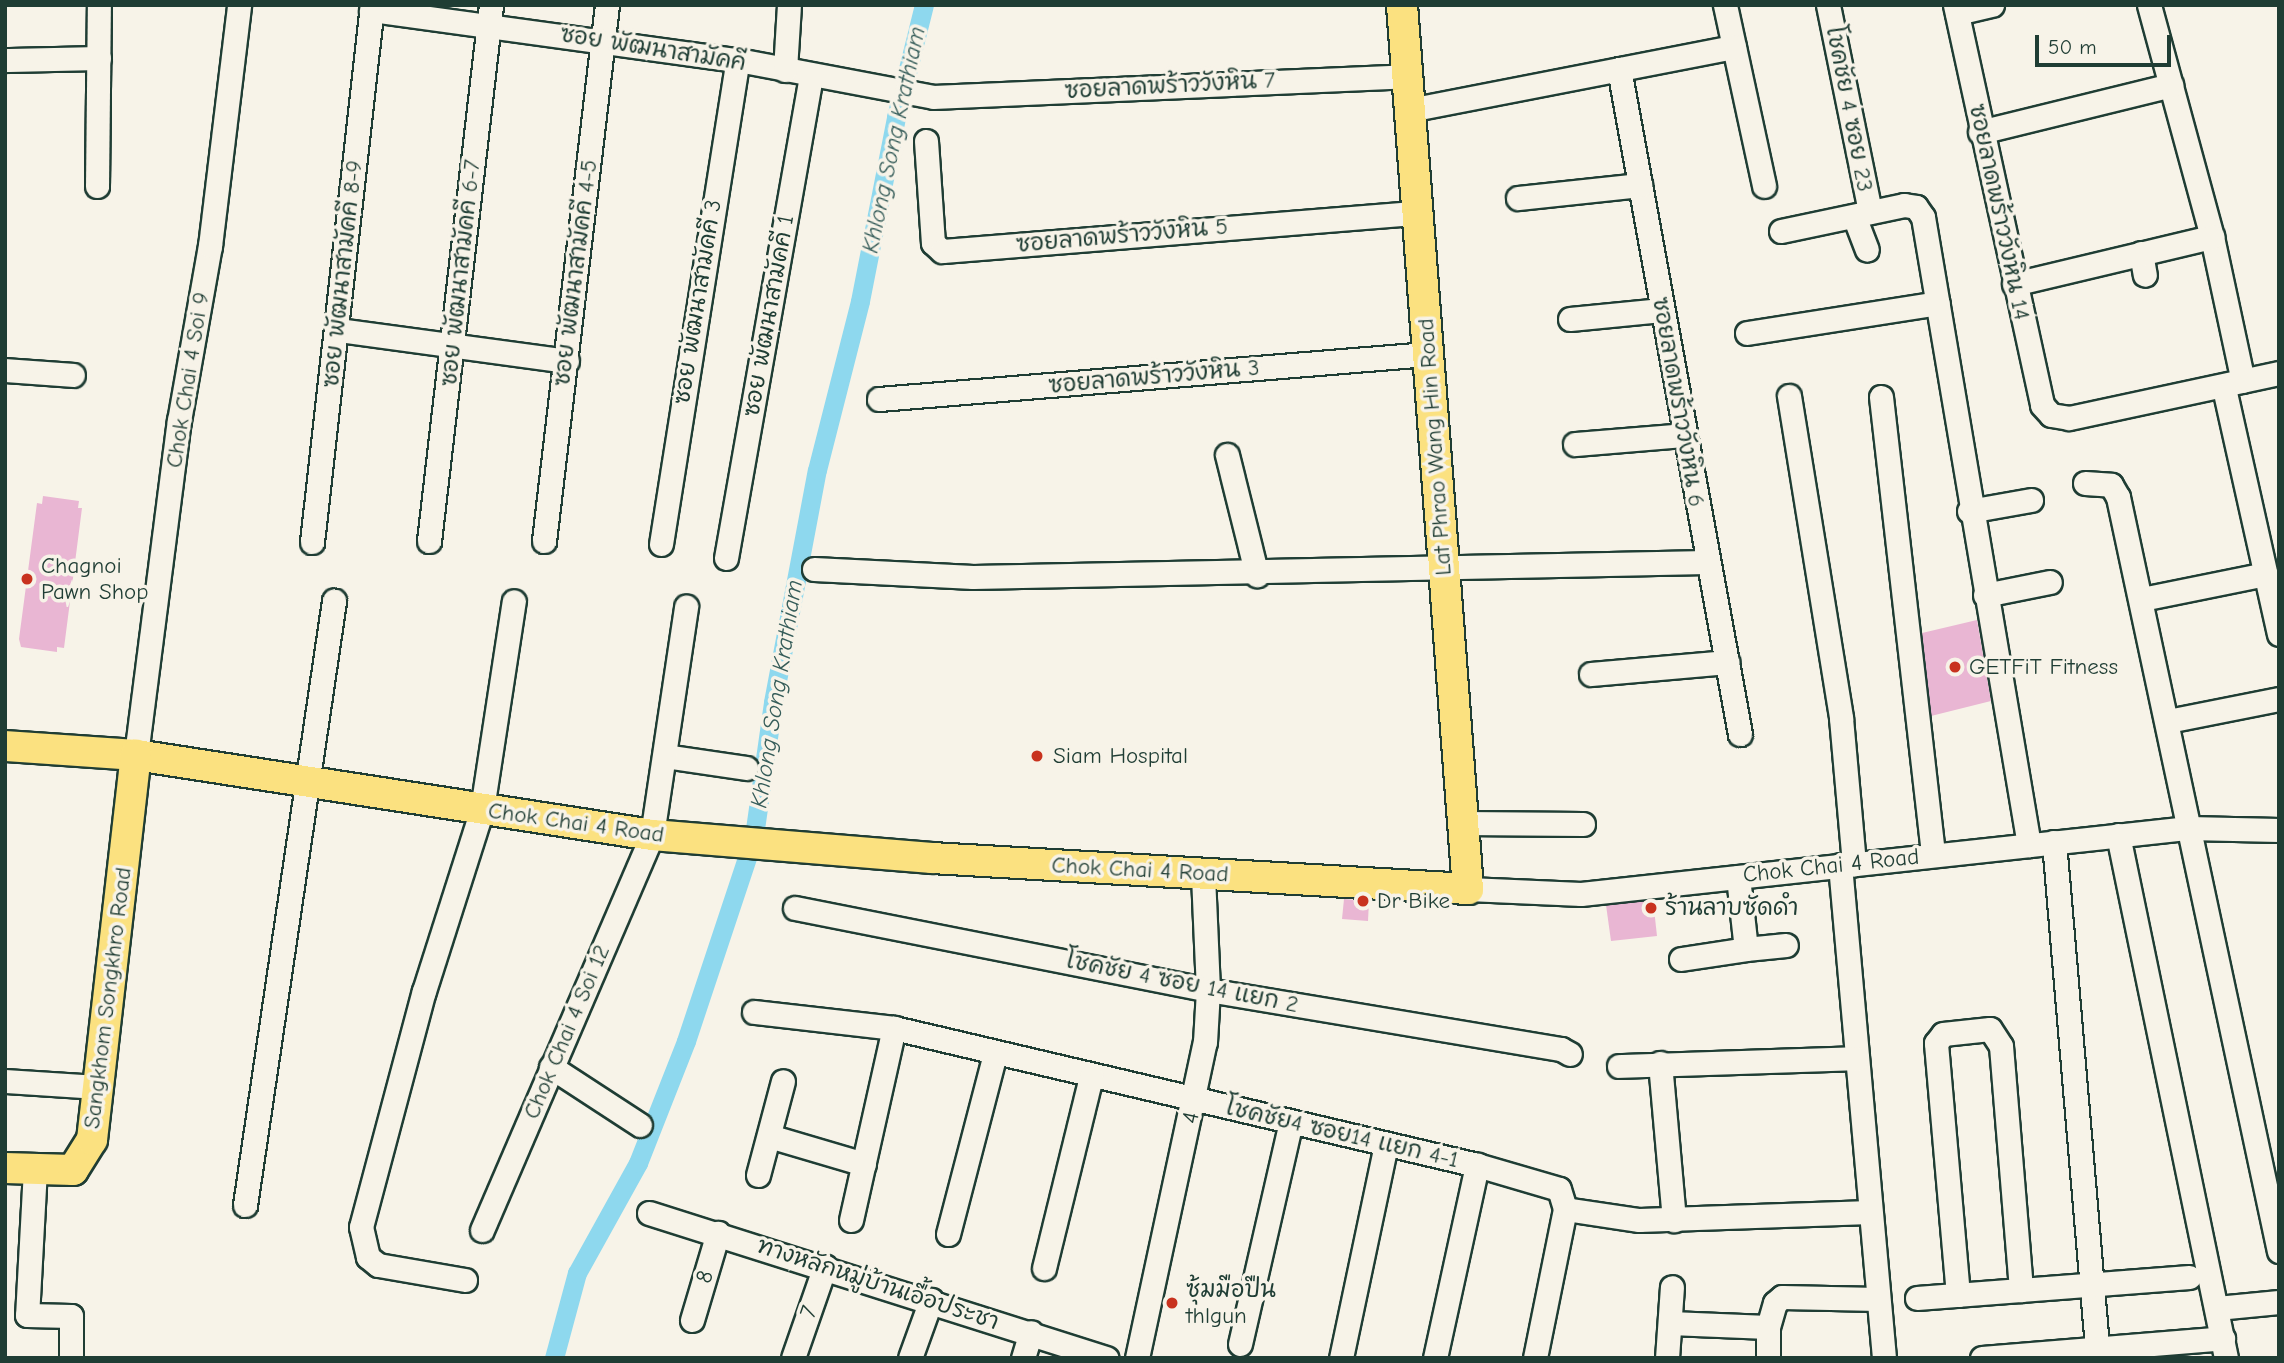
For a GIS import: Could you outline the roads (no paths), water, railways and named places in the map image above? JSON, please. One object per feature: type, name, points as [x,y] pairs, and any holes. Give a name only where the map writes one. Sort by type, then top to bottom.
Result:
[{"type":"main road","name":"Lat Phrao Wang Hin Road","points":[[1402,5],[1468,889]]},
{"type":"main road","name":"Chok Chai 4 Road","points":[[5,746],[136,755],[652,835],[752,844],[1468,889]]},
{"type":"main road","name":"Sangkhom Songkhro Road","points":[[5,1168],[73,1170],[92,1140],[136,755]]},
{"type":"street","points":[[97,186],[99,5]]},
{"type":"street","name":"Chok Chai 4 Soi 9","points":[[136,755],[177,434],[210,246],[239,5]]},
{"type":"street","name":"ซอย พัฒนาสามัคคี 4-5","points":[[544,541],[607,5]]},
{"type":"street","points":[[785,70],[789,5]]},
{"type":"street","points":[[1725,5],[1764,187]]},
{"type":"street","name":"โชคชัย 4 ซอย 23","points":[[1828,5],[1867,250]]},
{"type":"street","points":[[1956,9],[1992,5]]},
{"type":"street","points":[[2149,5],[2212,236],[2233,385],[2279,634]]},
{"type":"street","name":"ซอย พัฒนาสามัคคี","points":[[372,7],[490,15],[603,40],[737,60],[913,94]]},
{"type":"street","name":"ซอย พัฒนาสามัคคี 8-9","points":[[312,542],[338,330],[372,7]]},
{"type":"street","name":"ซอยลาดพร้าววังหิน 14","points":[[1956,9],[1980,132],[2042,405],[2051,415],[2069,418],[2233,385]]},
{"type":"street","name":"ซอย พัฒนาสามัคคี 6-7","points":[[429,541],[490,15]]},
{"type":"street","points":[[1409,110],[1734,47]]},
{"type":"street","points":[[5,60],[99,58]]},
{"type":"street","name":"ซอย พัฒนาสามัคคี 3","points":[[661,544],[737,60]]},
{"type":"street","name":"ซอยลาดพร้าววังหิน 6","points":[[1619,69],[1740,734]]},
{"type":"street","name":"ซอย พัฒนาสามัคคี 1","points":[[726,558],[811,74]]},
{"type":"street","name":"ซอยลาดพร้าววังหิน 7","points":[[913,94],[1407,76]]},
{"type":"street","points":[[1980,132],[2171,85]]},
{"type":"street","name":"ซอยลาดพร้าววังหิน 5","points":[[926,141],[933,243],[942,251],[1417,213]]},
{"type":"street","points":[[1517,198],[1640,185]]},
{"type":"street","points":[[1780,232],[1862,214],[1916,207],[1923,217],[1969,511],[2029,845]]},
{"type":"street","points":[[2014,284],[2143,264],[2212,236]]},
{"type":"street","points":[[1747,333],[1938,303]]},
{"type":"street","points":[[1570,320],[1662,310]]},
{"type":"street","points":[[338,330],[567,361]]},
{"type":"street","name":"ซอยลาดพร้าววังหิน 3","points":[[879,399],[1428,354]]},
{"type":"street","points":[[5,370],[73,375]]},
{"type":"street","points":[[2233,385],[2279,373]]},
{"type":"street","points":[[1788,396],[1841,718],[1857,1058],[1884,1358]]},
{"type":"street","points":[[1881,397],[1933,855]]},
{"type":"street","points":[[1575,444],[1684,435]]},
{"type":"street","points":[[1227,455],[1257,575]]},
{"type":"street","points":[[2085,483],[2111,485],[2118,497],[2142,599],[2279,1251]]},
{"type":"street","points":[[1969,511],[2031,500]]},
{"type":"street","points":[[814,569],[973,577],[1257,575],[1707,562]]},
{"type":"street","points":[[2142,599],[2266,574]]},
{"type":"street","points":[[1985,595],[2050,582]]},
{"type":"street","points":[[245,1205],[334,601]]},
{"type":"street","points":[[465,1280],[377,1265],[368,1257],[362,1227],[421,1004],[482,809],[514,601]]},
{"type":"street","name":"Chok Chai 4 Soi 12","points":[[482,1230],[652,835],[666,757],[686,607]]},
{"type":"street","points":[[1591,674],[1727,662]]},
{"type":"street","points":[[2168,721],[2279,699]]},
{"type":"street","points":[[666,757],[747,768]]},
{"type":"street","points":[[1463,823],[1583,824]]},
{"type":"street","name":"Chok Chai 4 Road","points":[[1468,889],[1581,894],[2188,828],[2279,830]]},
{"type":"street","points":[[1982,1358],[2225,1348],[2118,835]]},
{"type":"street","points":[[2054,842],[2097,1353]]},
{"type":"street","name":"4","points":[[1137,1358],[1195,1099],[1208,990],[1203,873]]},
{"type":"street","points":[[1738,877],[1746,949]]},
{"type":"street","name":"โชคชัย 4 ซอย 14 แยก 2","points":[[795,908],[1208,990],[1561,1049],[1570,1055]]},
{"type":"street","points":[[1681,959],[1786,945]]},
{"type":"street","name":"โชคชัย4 ซอย14 แยก 4-1","points":[[754,1012],[894,1028],[1091,1077],[1477,1165],[1559,1189],[1565,1209]]},
{"type":"street","points":[[851,1220],[894,1028]]},
{"type":"street","points":[[1958,1295],[1936,1043],[1943,1034],[1990,1029],[2001,1046],[2021,1290]]},
{"type":"street","points":[[948,1234],[995,1053]]},
{"type":"street","points":[[1619,1066],[1857,1058]]},
{"type":"street","points":[[1660,1063],[1674,1220]]},
{"type":"street","points":[[551,1067],[640,1125]]},
{"type":"street","points":[[1044,1268],[1091,1077]]},
{"type":"street","points":[[5,1081],[98,1087]]},
{"type":"street","points":[[758,1175],[783,1082]]},
{"type":"street","points":[[1240,1344],[1291,1122]]},
{"type":"street","points":[[769,1136],[864,1164]]},
{"type":"street","points":[[1341,1358],[1386,1144]]},
{"type":"street","points":[[1435,1358],[1477,1165]]},
{"type":"street","points":[[35,1169],[27,1315],[71,1316],[71,1358]]},
{"type":"street","points":[[1535,1358],[1565,1209],[1613,1219],[1674,1220],[1870,1212]]},
{"type":"street","name":"ทางหลักหมู่บ้านเอื้อประชา","points":[[649,1213],[825,1266],[1107,1358]]},
{"type":"street","name":"8","points":[[692,1320],[718,1233]]},
{"type":"street","name":"7","points":[[793,1358],[825,1266]]},
{"type":"street","points":[[1917,1298],[2189,1277]]},
{"type":"street","points":[[1667,1358],[1672,1287]]},
{"type":"street","points":[[1768,1358],[1768,1327],[1775,1303],[1788,1294],[1878,1299]]},
{"type":"street","points":[[910,1358],[931,1300]]},
{"type":"street","points":[[2217,1308],[2279,1301]]},
{"type":"street","points":[[1670,1323],[1768,1327]]},
{"type":"street","points":[[1023,1358],[1031,1332]]},
{"type":"waterway","name":"Khlong Song Krathiam","points":[[554,1358],[577,1273],[638,1163],[686,1041],[754,836],[773,702],[817,470],[860,301],[896,117],[924,5]]},
{"type":"place","name":"Chagnoi Pawn Shop","points":[[27,579]]},
{"type":"place","name":"GETFiT Fitness","points":[[1955,667]]},
{"type":"place","name":"Siam Hospital","points":[[1037,756]]},
{"type":"place","name":"Dr Bike","points":[[1363,901]]},
{"type":"place","name":"ร้านลาบซัดดำ","points":[[1651,908]]},
{"type":"place","name":"ซุ้มมือปืน thlgun","points":[[1172,1303]]}]
